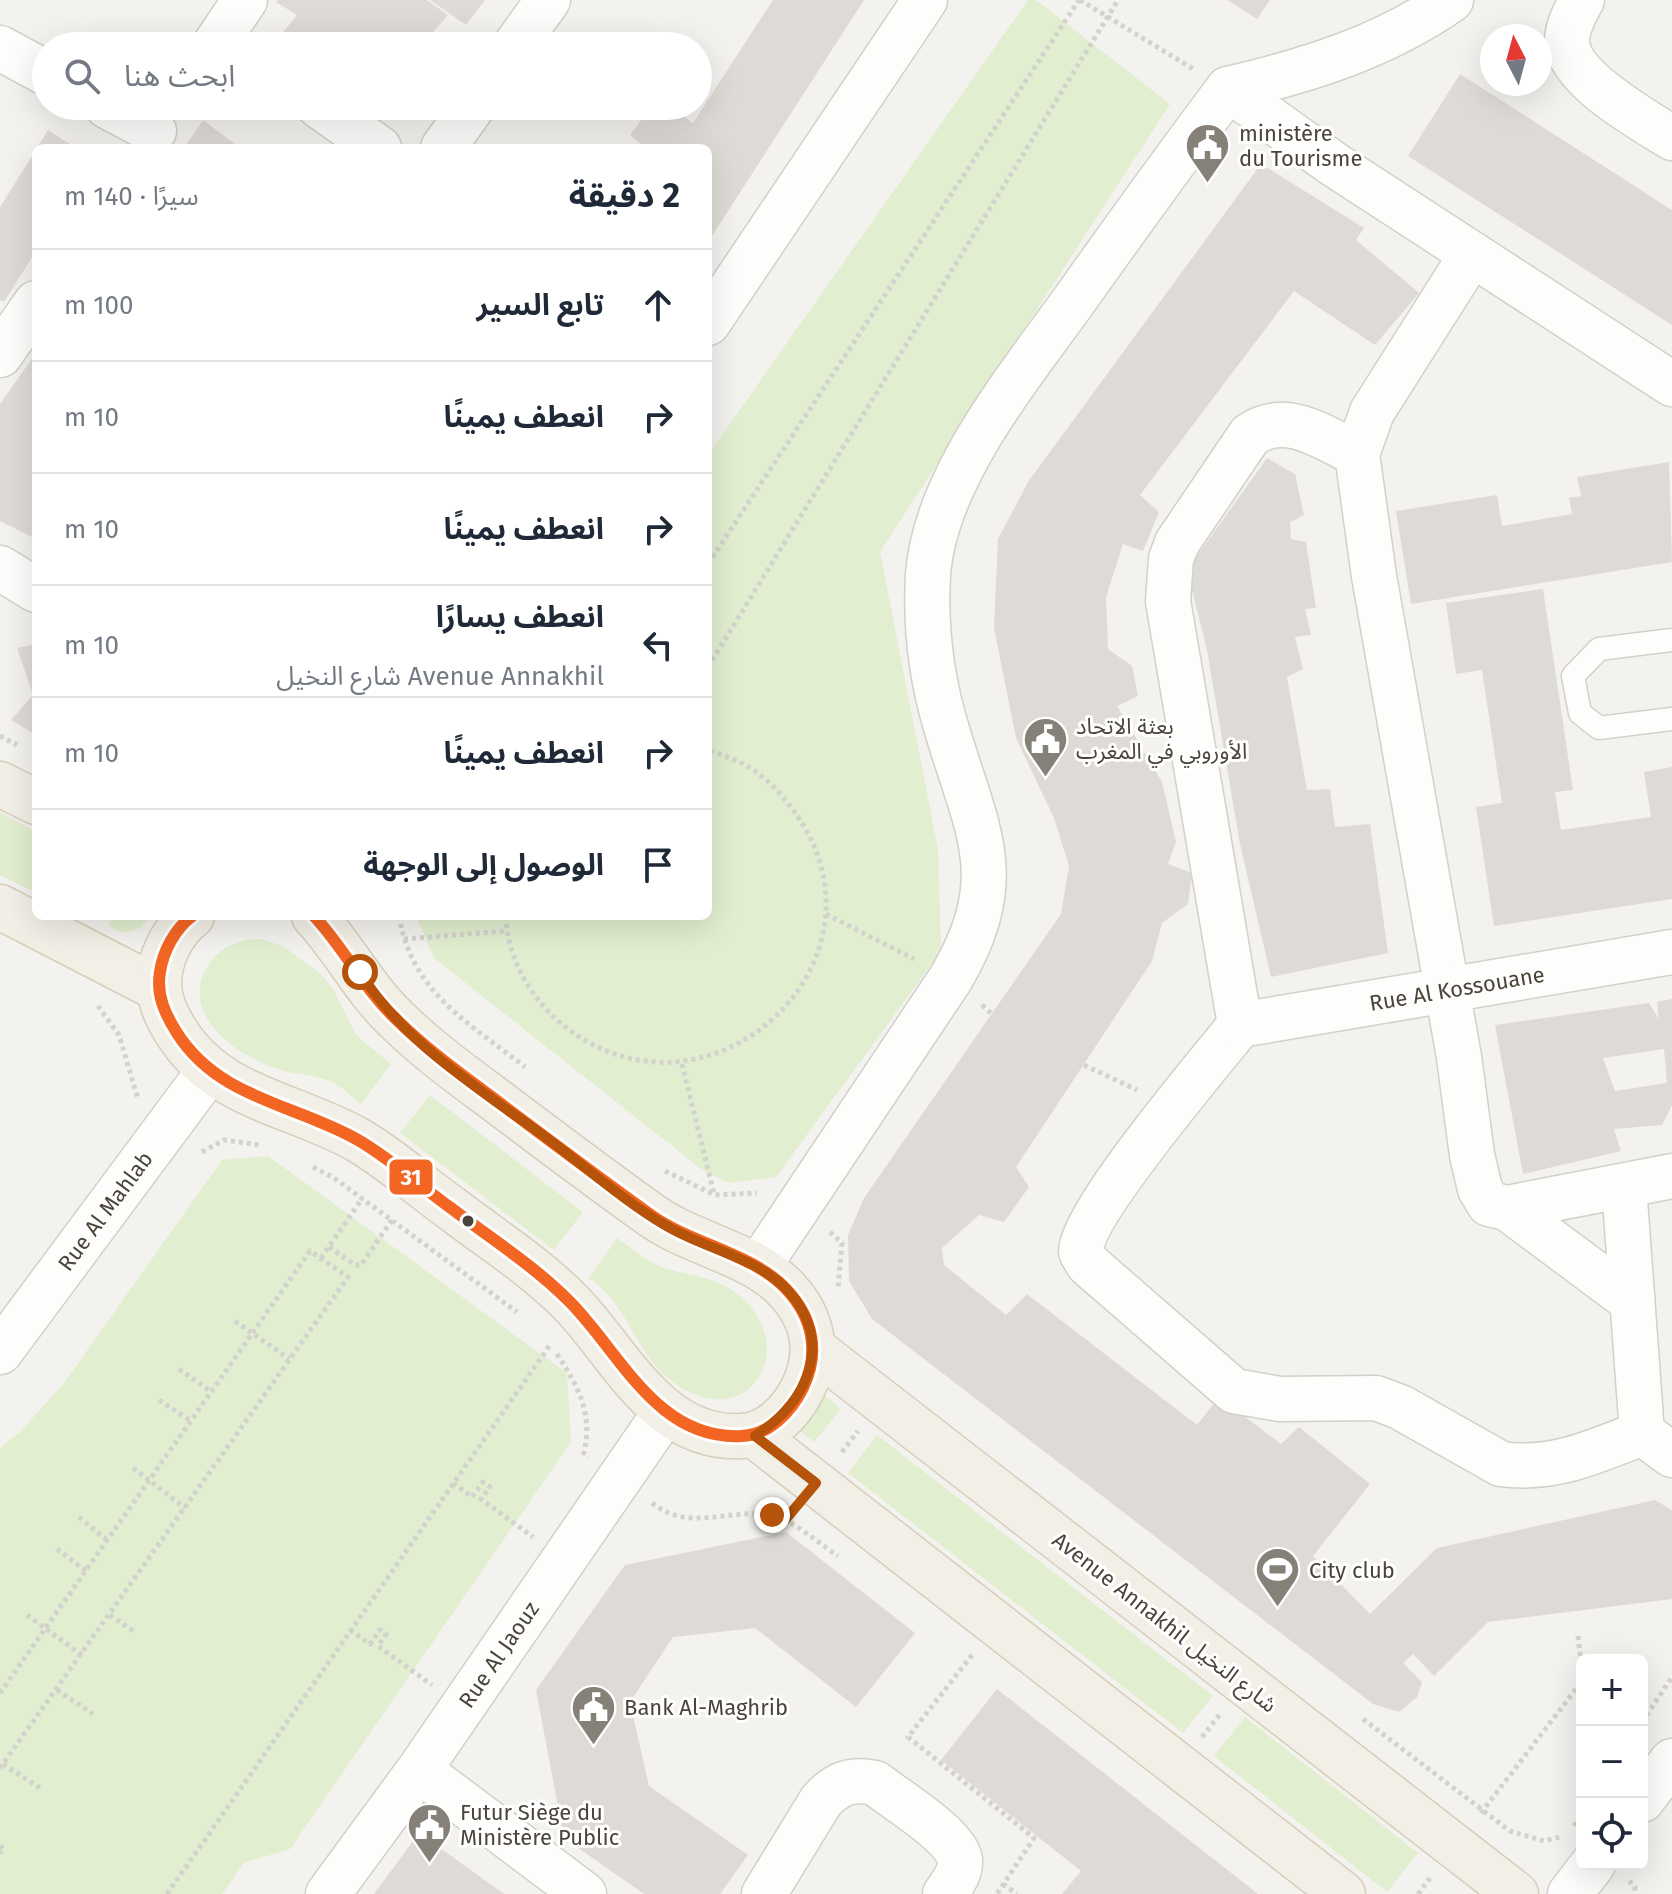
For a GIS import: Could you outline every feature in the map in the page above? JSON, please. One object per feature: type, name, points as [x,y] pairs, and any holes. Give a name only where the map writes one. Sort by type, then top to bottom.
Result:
[{"type":"main road","points":[[0,784],[32,800]]},
{"type":"main road","points":[[0,907],[157,988]]},
{"type":"main road","points":[[188,920],[170,941],[161,963],[157,988],[168,1020],[186,1047],[209,1071],[249,1095],[310,1117],[363,1143],[537,1273],[573,1304],[638,1386],[666,1411],[708,1433],[755,1436],[1343,1894]]},
{"type":"main road","points":[[318,920],[344,950],[384,1006],[434,1054],[664,1225],[758,1267],[795,1299],[804,1314],[814,1349],[809,1376],[797,1400],[778,1421],[755,1436]]},
{"type":"main road","name":"Avenue Annakhil شارع النخيل","points":[[814,1349],[1516,1894]]},
{"type":"street","points":[[228,32],[245,0]]},
{"type":"street","points":[[525,32],[548,0]]},
{"type":"street","points":[[712,317],[925,0]]},
{"type":"street","points":[[758,1267],[971,944],[983,895],[985,864],[977,814],[935,685],[928,574],[943,509],[994,417],[1228,89],[1291,74],[1355,52],[1451,0]]},
{"type":"street","points":[[1582,0],[1568,31],[1570,58],[1579,72],[1665,120]]},
{"type":"street","points":[[0,48],[32,65]]},
{"type":"street","points":[[1228,89],[1472,254],[1672,384]]},
{"type":"street","points":[[339,120],[373,144]]},
{"type":"street","points":[[446,144],[463,120]]},
{"type":"street","points":[[1472,254],[1372,412],[1357,454],[1374,576],[1447,992],[1472,1155],[1480,1189],[1489,1204],[1507,1208],[1672,1176]]},
{"type":"street","points":[[0,355],[32,309]]},
{"type":"street","points":[[1357,454],[1303,427],[1285,423],[1265,425],[1250,435],[1183,529],[1171,559],[1168,601],[1240,1025],[1174,1107],[1088,1228],[1081,1252],[1088,1264],[1234,1391],[1280,1399],[1376,1398],[1400,1407],[1501,1464],[1518,1466],[1569,1462],[1657,1444],[1632,1301],[1624,1186]]},
{"type":"street","points":[[0,568],[32,588]]},
{"type":"street","name":"Rue Al Kossouane","points":[[1240,1025],[1672,952]]},
{"type":"street","name":"Rue Al Mahlab","points":[[0,1352],[209,1071]]},
{"type":"street","points":[[1507,1208],[1632,1301]]},
{"type":"street","name":"Rue Al Jaouz","points":[[328,1894],[419,1770],[666,1411]]},
{"type":"street","points":[[1644,1798],[1672,1761]]},
{"type":"street","points":[[419,1770],[584,1894]]},
{"type":"street","points":[[764,1894],[831,1789],[860,1780],[875,1783],[953,1843],[960,1859],[952,1891]]},
{"type":"street","points":[[1570,1894],[1576,1870]]},
{"type":"lane","points":[[1672,640],[1599,649],[1573,676],[1580,713],[1599,728],[1672,719]]},
{"type":"path","points":[[712,558],[1079,0],[1106,19],[1228,89]]},
{"type":"path","points":[[712,660],[1118,0]]},
{"type":"path","points":[[506,920],[521,974],[547,1012],[582,1041],[624,1058],[682,1063],[715,1056],[756,1035],[790,1004],[813,965],[826,914],[823,876],[809,833],[784,796],[748,766],[712,752]]},
{"type":"path","points":[[400,920],[404,939],[422,980],[436,997],[534,1074]]},
{"type":"path","points":[[404,939],[507,931]]},
{"type":"path","points":[[682,1063],[715,1195]]},
{"type":"path","points":[[1084,1065],[1174,1107]]},
{"type":"path","points":[[654,1165],[715,1195],[754,1194],[775,1187],[842,1243],[838,1260],[839,1294]]},
{"type":"path","points":[[334,1178],[524,1318]]},
{"type":"path","points":[[321,1258],[362,1199]]},
{"type":"path","points":[[329,1247],[355,1265],[361,1265],[392,1220]]},
{"type":"path","points":[[1,1689],[310,1251],[348,1277],[2,1766],[40,1788]]},
{"type":"path","points":[[235,1321],[289,1360]]},
{"type":"path","points":[[543,1337],[580,1392],[587,1413],[584,1453],[663,1512],[712,1520],[772,1515],[785,1520],[848,1564]]},
{"type":"path","points":[[167,1894],[550,1345]]},
{"type":"path","points":[[179,1369],[212,1392]]},
{"type":"path","points":[[159,1400],[191,1421]]},
{"type":"path","points":[[785,1520],[882,1403]]},
{"type":"path","points":[[133,1468],[185,1508]]},
{"type":"path","points":[[453,1483],[472,1497],[483,1482],[490,1487],[481,1499],[515,1524]]},
{"type":"path","points":[[79,1517],[107,1540]]},
{"type":"path","points":[[57,1549],[86,1571]]},
{"type":"path","points":[[27,1615],[82,1655]]},
{"type":"path","points":[[110,1615],[133,1631]]},
{"type":"path","points":[[350,1630],[370,1644],[380,1630],[386,1634],[378,1646],[412,1671]]},
{"type":"path","points":[[1578,1636],[1580,1654]]},
{"type":"path","points":[[975,1651],[908,1737],[1034,1838],[997,1894]]},
{"type":"path","points":[[1648,1713],[1672,1677]]},
{"type":"path","points":[[1179,1766],[1245,1683]]},
{"type":"path","points":[[1418,1894],[1576,1689]]},
{"type":"path","points":[[57,1690],[93,1714]]},
{"type":"path","points":[[1358,1716],[1510,1831],[1534,1840],[1576,1844]]},
{"type":"path","points":[[0,1846],[4,1849],[0,1853]]},
{"type":"path","points":[[1003,1884],[1017,1894]]},
{"type":"green space","points":[[1028,0],[1036,0],[1170,104],[880,552],[938,849],[941,951],[776,1177],[728,1183],[700,1168],[434,958],[418,920],[712,920],[712,449]]},
{"type":"green space","points":[[0,812],[32,830],[32,891],[0,875]]},
{"type":"green space","points":[[112,920],[147,920],[140,928],[123,933],[108,926]]},
{"type":"green space","points":[[261,939],[283,946],[321,974],[334,990],[356,1035],[391,1064],[361,1104],[332,1082],[278,1069],[244,1053],[227,1042],[204,1013],[200,996],[202,978],[212,960],[234,944]]},
{"type":"green space","points":[[430,1095],[583,1212],[554,1250],[400,1133]]},
{"type":"green space","points":[[268,1156],[567,1373],[571,1442],[290,1849],[244,1863],[222,1894],[0,1894],[0,1448],[20,1432],[64,1383],[222,1160]]},
{"type":"green space","points":[[617,1238],[664,1268],[714,1281],[742,1298],[758,1318],[766,1339],[766,1359],[760,1376],[747,1390],[730,1398],[710,1399],[687,1391],[655,1365],[616,1305],[589,1278]]},
{"type":"green space","points":[[823,1394],[841,1409],[814,1442],[796,1428]]},
{"type":"green space","points":[[877,1435],[1213,1696],[1183,1733],[848,1473]]},
{"type":"green space","points":[[1245,1717],[1418,1853],[1387,1892],[1214,1756]]},
{"type":"building","points":[[427,0],[448,15],[433,32],[283,32],[297,15],[276,2]]},
{"type":"building","points":[[430,0],[485,0],[466,25]]},
{"type":"building","points":[[773,0],[864,0],[712,236],[712,144],[641,144],[630,135],[641,120],[689,120],[693,123],[695,120],[712,120],[712,94]]},
{"type":"building","points":[[1227,0],[1270,0],[1257,19]]},
{"type":"building","points":[[1460,74],[1480,87],[1480,96],[1494,96],[1672,210],[1672,325],[1408,156]]},
{"type":"building","points":[[203,120],[235,144],[187,144]]},
{"type":"building","points":[[48,130],[70,144],[39,144]]},
{"type":"building","points":[[32,156],[32,257],[4,302],[0,300],[0,207]]},
{"type":"building","points":[[1261,164],[1364,228],[1356,240],[1419,293],[1375,345],[1294,291],[1140,495],[1159,512],[1143,551],[1123,544],[1106,597],[1108,649],[1132,666],[1138,696],[1117,706],[1162,782],[1176,842],[1168,864],[1192,873],[1188,904],[1162,923],[1152,961],[1016,1167],[1029,1187],[1004,1222],[979,1215],[942,1248],[944,1265],[1006,1315],[1027,1294],[1197,1425],[1219,1397],[1281,1444],[1299,1427],[1370,1484],[1313,1556],[1370,1614],[1437,1548],[1655,1500],[1672,1510],[1672,1599],[1488,1622],[1434,1676],[1413,1654],[1403,1663],[1422,1682],[1417,1697],[1399,1712],[1373,1704],[872,1319],[849,1281],[848,1235],[864,1198],[1061,914],[1069,866],[1054,818],[1016,738],[994,628],[998,539],[1028,482]]},
{"type":"building","points":[[32,359],[32,537],[0,521],[0,404]]},
{"type":"building","points":[[1267,458],[1295,474],[1304,515],[1290,522],[1291,539],[1306,542],[1316,608],[1305,609],[1311,635],[1295,637],[1303,669],[1287,677],[1307,790],[1330,789],[1335,827],[1370,824],[1388,953],[1271,977],[1240,844],[1207,650],[1187,570]]},
{"type":"building","points":[[1669,462],[1672,562],[1411,604],[1396,511],[1497,495],[1502,526],[1572,514],[1569,498],[1581,496],[1577,477]]},
{"type":"building","points":[[1543,589],[1573,790],[1555,792],[1561,830],[1651,817],[1644,772],[1672,767],[1672,899],[1494,926],[1476,807],[1502,803],[1482,670],[1456,674],[1446,603]]},
{"type":"building","points":[[32,645],[32,692],[17,648]]},
{"type":"building","points":[[32,696],[32,733],[11,720]]},
{"type":"building","points":[[1672,999],[1672,1105],[1662,1125],[1614,1129],[1621,1151],[1523,1174],[1495,1025],[1649,1003],[1659,1019],[1657,1002]],"holes":[[[1664,1049],[1667,1083],[1615,1091],[1603,1058]]]},
{"type":"building","name":"Bank Al-Maghrib","points":[[786,1532],[915,1633],[856,1707],[755,1628],[673,1637],[630,1702],[649,1786],[748,1855],[720,1894],[644,1894],[564,1838],[536,1690],[625,1565]]},
{"type":"building","points":[[997,1689],[1258,1894],[1062,1894],[1081,1871],[941,1760]]},
{"type":"building","name":"Futur Siège du Ministère Public","points":[[419,1833],[504,1894],[374,1894]]},
{"type":"transit line","name":"31","points":[[188,920],[167,948],[160,972],[160,996],[177,1033],[194,1055],[214,1072],[260,1098],[358,1140],[394,1164],[555,1287],[587,1320],[642,1389],[686,1424],[712,1434],[742,1436],[752,1435],[778,1421],[803,1388],[812,1349],[803,1312],[787,1290],[758,1267],[651,1215],[449,1065],[385,1007],[317,920]]},
{"type":"place","name":"ministère du Tourisme","points":[[1208,185]]},
{"type":"place","name":"بعثة الاتحاد الأوروبي في المغرب","points":[[1045,778]]},
{"type":"place","name":"City club","points":[[1278,1609]]},
{"type":"place","name":"Bank Al-Maghrib","points":[[593,1746]]},
{"type":"place","name":"Futur Siège du Ministère Public","points":[[429,1864]]},
{"type":"route","points":[[360,972],[373,994],[394,1018],[434,1054],[664,1225],[758,1267],[795,1299],[811,1331],[814,1349],[809,1376],[797,1400],[778,1421],[755,1436],[816,1483],[785,1520],[772,1515]]}]
